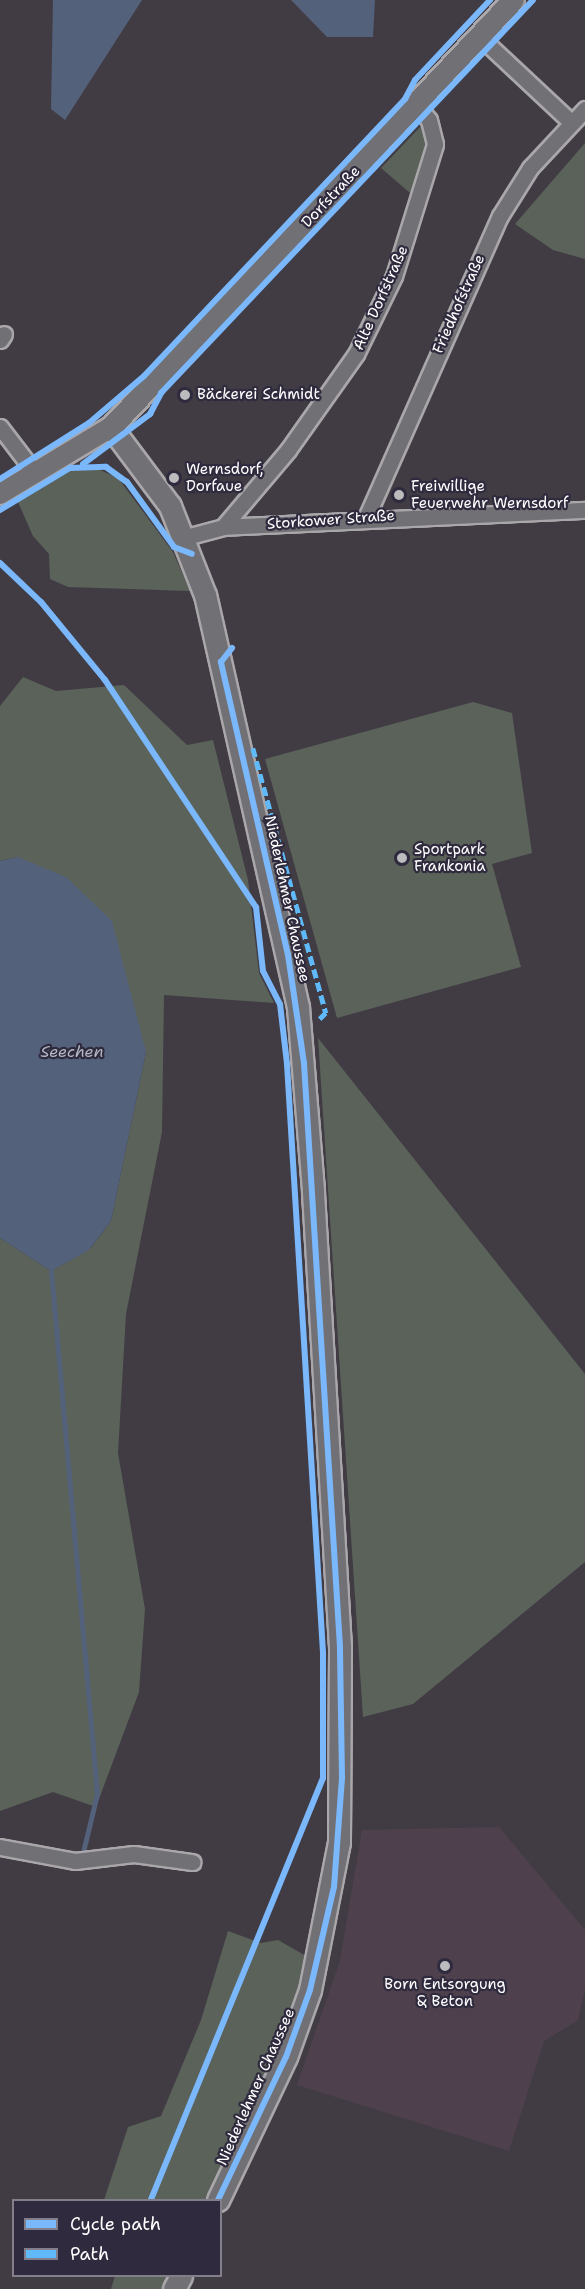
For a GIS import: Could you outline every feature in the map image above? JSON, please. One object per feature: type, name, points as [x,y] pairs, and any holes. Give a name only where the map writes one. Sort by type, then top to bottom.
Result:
[{"type":"main road","name":"Dorfstraße","points":[[111,427],[417,105],[513,0]]},
{"type":"main road","name":"Niederlehmer Chaussee","points":[[111,427],[161,492],[186,537],[205,595],[298,1007],[342,1702],[339,1842],[321,1949],[286,2057],[218,2199]]},
{"type":"street","points":[[479,36],[571,122]]},
{"type":"street","name":"Alte Dorfstraße","points":[[223,527],[288,450],[356,354],[394,276],[435,144],[429,120],[417,105]]},
{"type":"street","name":"Friedhofstraße","points":[[366,519],[500,216],[530,168],[585,109]]},
{"type":"street","points":[[0,427],[35,473]]},
{"type":"street","name":"Dorfstraße","points":[[0,494],[111,427]]},
{"type":"street","name":"Storkower Straße","points":[[186,537],[223,527],[585,510]]},
{"type":"street","points":[[0,1847],[75,1861],[135,1854],[192,1862]]},
{"type":"shaded area","points":[[422,125],[431,143],[417,199],[381,168]]},
{"type":"shaded area","points":[[585,143],[585,259],[553,250],[515,224]]},
{"type":"shaded area","points":[[91,466],[118,478],[173,552],[190,591],[68,587],[50,579],[49,554],[33,536],[18,502],[75,468]]},
{"type":"shaded area","points":[[23,677],[56,691],[124,685],[187,745],[213,740],[248,880],[259,973],[274,1003],[164,995],[162,1132],[126,1314],[118,1453],[145,1609],[139,1692],[96,1807],[53,1792],[0,1811],[0,1238],[51,1271],[90,1249],[111,1221],[146,1052],[18,857],[0,861],[0,706]]},
{"type":"shaded area","name":"Sportpark Frankonia","points":[[473,702],[512,713],[532,853],[492,864],[521,967],[337,1018],[265,759]]},
{"type":"shaded area","points":[[318,1038],[585,1374],[585,1562],[413,1704],[363,1717]]},
{"type":"shaded area","points":[[499,1827],[585,1930],[585,1989],[578,2020],[544,2041],[509,2151],[297,2085],[340,1961],[362,1830]]},
{"type":"shaded area","points":[[228,1931],[261,1943],[278,1940],[306,1956],[300,1997],[208,2199],[104,2199],[128,2127],[161,2116],[201,2020]]},
{"type":"shaded area","points":[[115,2277],[171,2277],[165,2289],[111,2289]]},
{"type":"water","points":[[53,0],[142,0],[65,120],[51,109]]},
{"type":"water","points":[[291,0],[375,0],[373,37],[327,37]]},
{"type":"water","name":"Seechen","points":[[18,857],[66,877],[112,921],[146,1052],[111,1221],[89,1250],[51,1271],[0,1238],[0,861]]},
{"type":"waterway","points":[[51,1271],[97,1794],[83,1852]]},
{"type":"marked path","points":[[253,748],[326,1013],[317,1022]]},
{"type":"cycle path","points":[[0,479],[89,423],[144,376],[405,99],[415,80],[490,0]]},
{"type":"cycle path","points":[[83,464],[150,414],[161,393],[533,0]]},
{"type":"cycle path","points":[[0,510],[70,468],[106,467],[127,482],[174,547],[192,554]]},
{"type":"cycle path","points":[[0,563],[41,602],[105,680],[256,907],[263,971],[280,1004],[287,1064],[323,1653],[323,1778],[151,2199]]},
{"type":"cycle path","points":[[218,2199],[286,2057],[310,1990],[334,1887],[342,1778],[340,1647],[304,1063],[288,955],[221,662],[232,648]]},
{"type":"place","name":"Bäckerei Schmidt","points":[[185,395]]},
{"type":"place","name":"Wernsdorf, Dorfaue","points":[[174,478]]},
{"type":"place","name":"Freiwillige Feuerwehr Wernsdorf","points":[[399,495]]},
{"type":"place","name":"Sportpark Frankonia","points":[[402,858]]},
{"type":"place","name":"Born Entsorgung & Beton","points":[[445,1966]]}]
